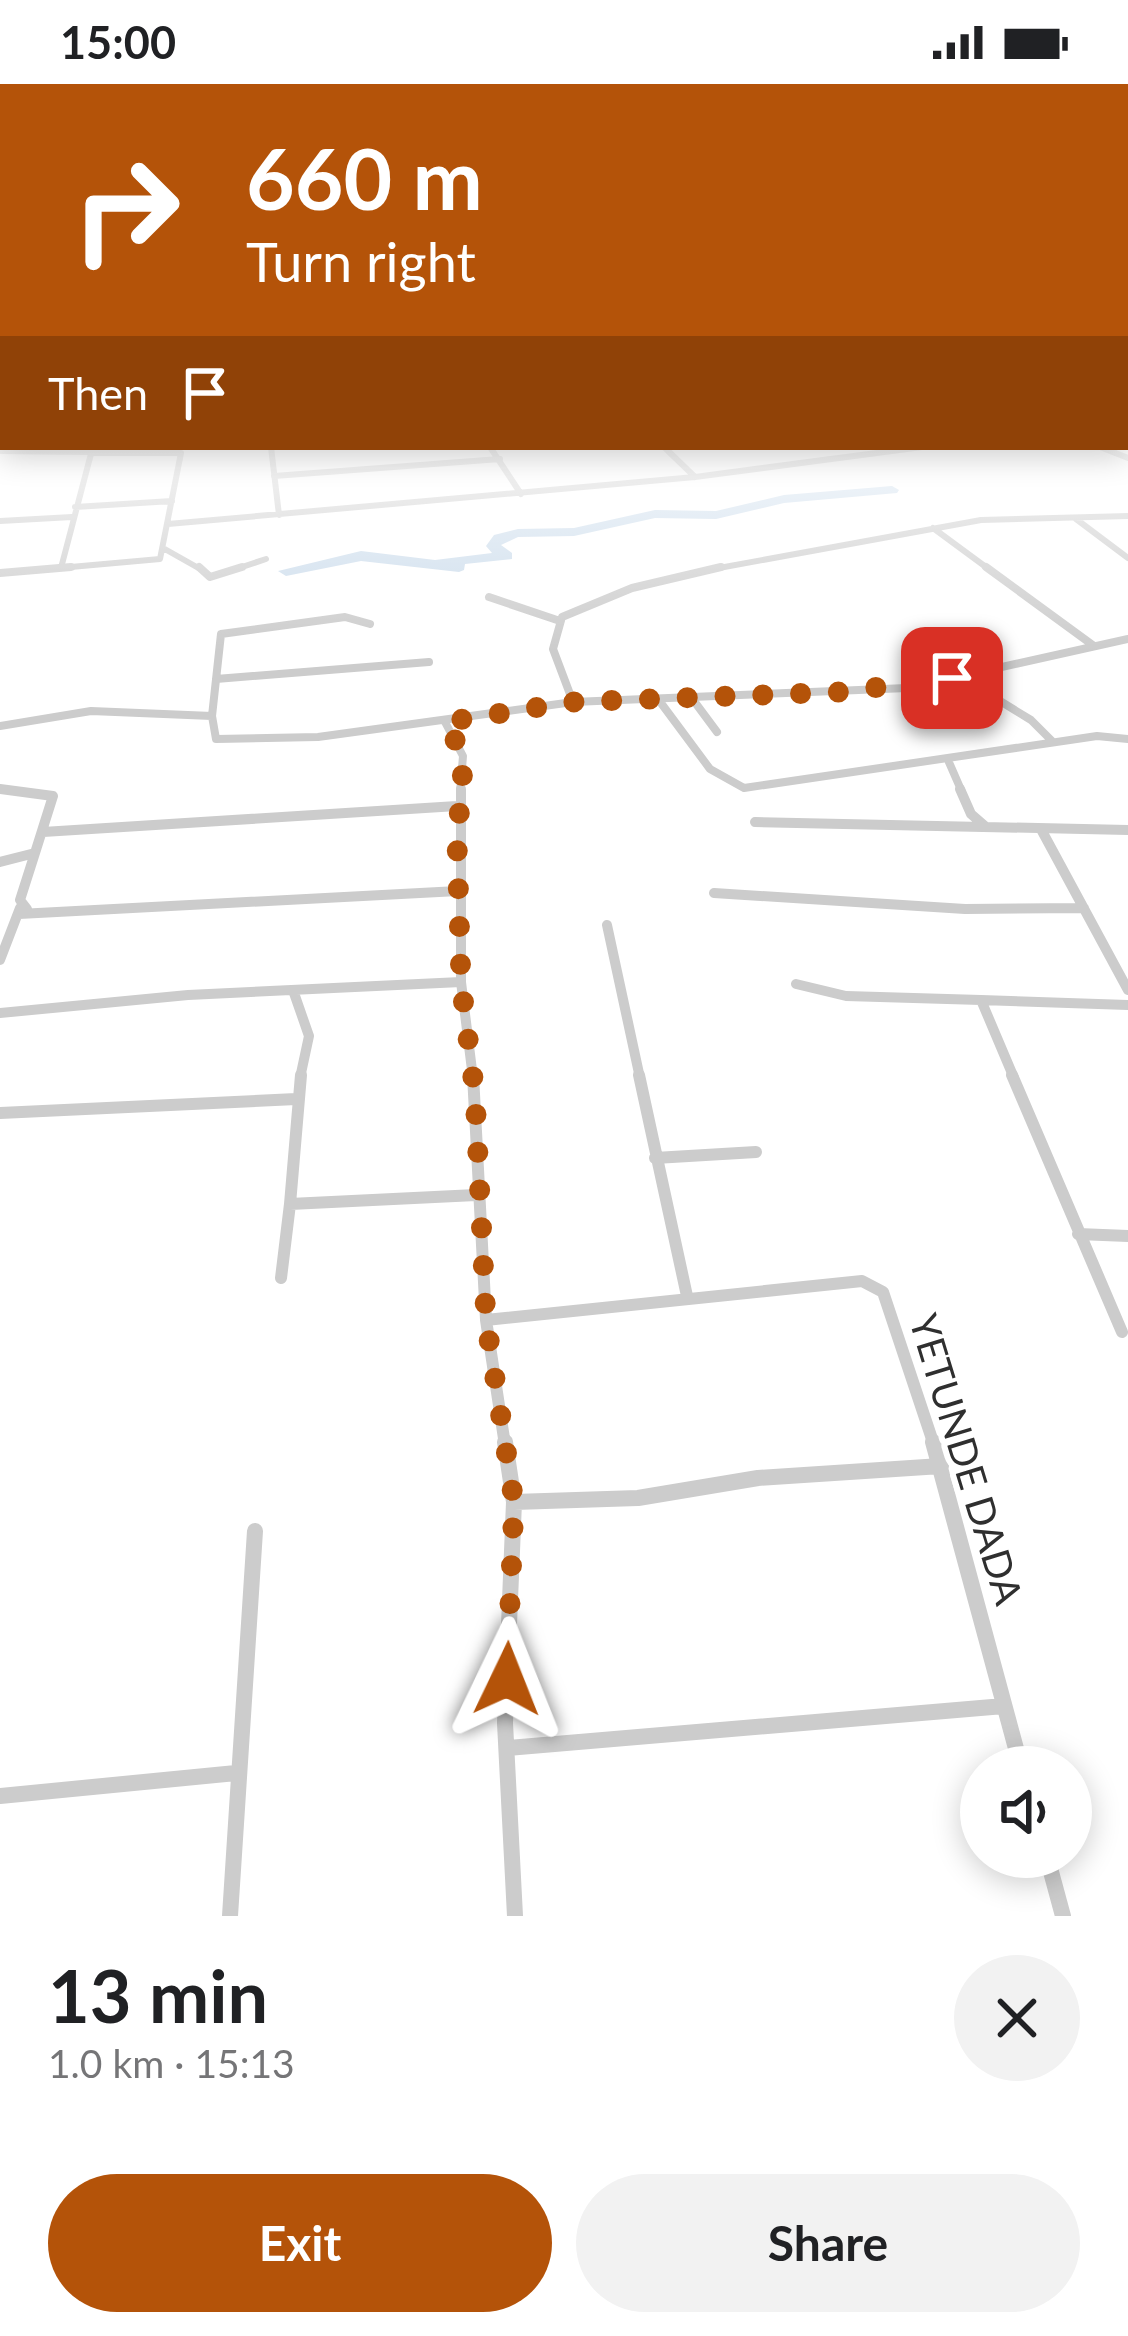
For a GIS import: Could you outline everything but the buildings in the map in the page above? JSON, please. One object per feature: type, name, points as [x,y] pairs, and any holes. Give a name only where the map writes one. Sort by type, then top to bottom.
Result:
[{"type":"street","points":[[61,568],[83,480]]},
{"type":"street","points":[[0,573],[152,562],[162,557],[175,480]]},
{"type":"street","points":[[275,480],[279,515]]},
{"type":"street","points":[[512,480],[520,494]]},
{"type":"street","points":[[168,524],[659,480]]},
{"type":"street","points":[[75,507],[172,501]]},
{"type":"street","points":[[572,702],[553,659],[560,622],[590,600],[652,581],[982,520],[1128,516]]},
{"type":"street","points":[[0,521],[72,518]]},
{"type":"street","points":[[1076,519],[1128,558]]},
{"type":"street","points":[[933,528],[1094,646]]},
{"type":"street","points":[[163,548],[194,562],[209,577],[266,559]]},
{"type":"street","points":[[490,597],[560,622]]},
{"type":"street","points":[[370,624],[344,616],[224,632],[212,716],[214,734],[227,742],[445,722],[572,702],[840,692],[964,679],[1128,639]]},
{"type":"street","points":[[216,680],[429,662]]},
{"type":"street","points":[[964,679],[1030,720],[1053,742]]},
{"type":"street","points":[[692,697],[717,732]]},
{"type":"street","points":[[658,699],[710,769],[744,788],[1097,736],[1128,739]]},
{"type":"street","points":[[0,726],[91,711],[212,716]]},
{"type":"street","points":[[445,722],[464,756],[457,806],[461,982],[475,1094],[476,1195],[486,1320],[514,1502],[507,1748],[515,1916]]},
{"type":"street","points":[[948,760],[970,814],[986,826]]},
{"type":"street","points":[[0,790],[53,796],[0,960]]},
{"type":"street","points":[[43,832],[457,806]]},
{"type":"street","points":[[755,822],[1128,830]]},
{"type":"street","points":[[1042,831],[1128,990]]},
{"type":"street","points":[[0,862],[35,854]]},
{"type":"street","points":[[21,905],[27,909],[19,914],[83,914],[287,896],[458,891]]},
{"type":"street","points":[[714,893],[965,909],[1084,908]]},
{"type":"street","points":[[486,1320],[613,1311],[687,1296],[607,926]]},
{"type":"street","points":[[0,1013],[188,995],[461,982]]},
{"type":"street","points":[[796,984],[846,996],[1128,1005]]},
{"type":"street","points":[[281,1278],[296,1099],[309,1036],[295,993]]},
{"type":"street","points":[[981,1000],[991,1038],[1027,1106],[1122,1332]]},
{"type":"street","points":[[0,1113],[296,1099]]},
{"type":"street","points":[[655,1158],[756,1152]]},
{"type":"street","points":[[290,1204],[476,1195]]},
{"type":"street","points":[[1078,1234],[1128,1236]]},
{"type":"street","name":"YETUNDE DADA","points":[[687,1296],[872,1284],[883,1292],[941,1466],[1016,1746]]},
{"type":"street","points":[[514,1502],[638,1498],[758,1478],[941,1466]]},
{"type":"street","points":[[230,1916],[236,1774],[248,1707],[255,1531]]},
{"type":"street","points":[[507,1748],[1004,1706]]},
{"type":"street","points":[[0,1796],[236,1774]]},
{"type":"street","points":[[1053,1878],[1063,1916]]},
{"type":"waterway","points":[[286,571],[361,556],[459,567],[442,561],[507,556],[493,546],[499,538],[518,533],[574,532],[655,514],[716,515],[784,499],[892,490]]},
{"type":"route","points":[[507,1679],[514,1502],[486,1320],[476,1195],[475,1094],[461,982],[457,806],[464,756],[445,722],[572,702],[907,688],[952,678]]}]
